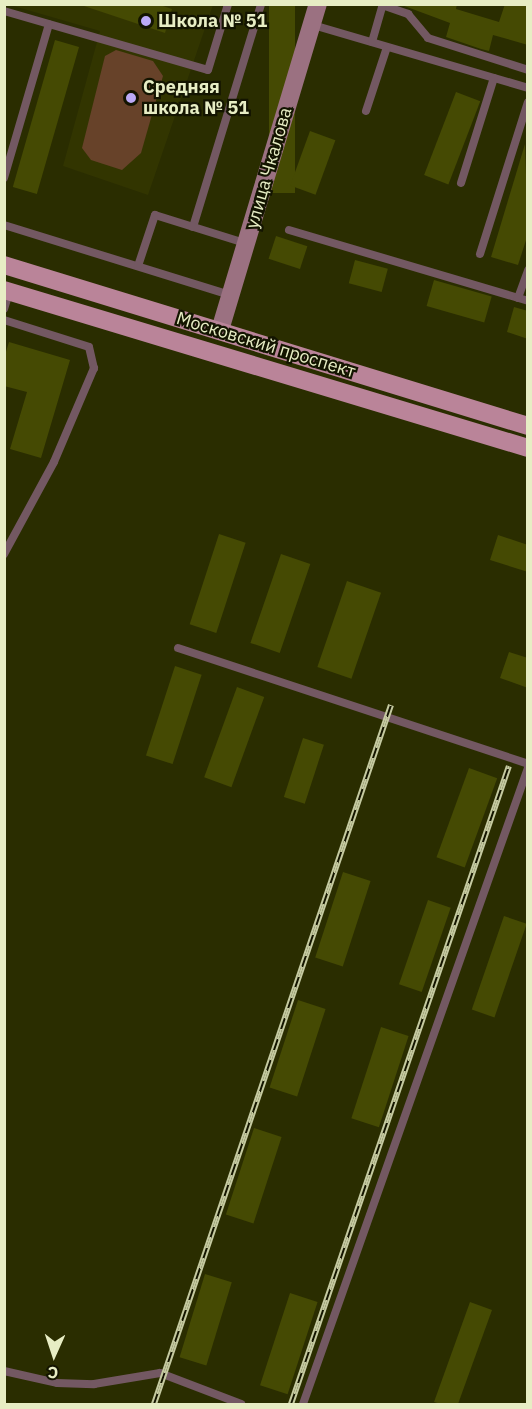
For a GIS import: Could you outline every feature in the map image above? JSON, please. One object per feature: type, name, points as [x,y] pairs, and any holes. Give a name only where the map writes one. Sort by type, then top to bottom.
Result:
[{"type":"main road","points":[[6,297],[10,267]]},
{"type":"main road","name":"Московский проспект","points":[[10,267],[528,426]]},
{"type":"main road","name":"Московский проспект","points":[[6,297],[528,448]]},
{"type":"street","name":"улица Чкалова","points":[[220,330],[318,4]]},
{"type":"lane","points":[[4,11],[208,70],[228,4]]},
{"type":"lane","points":[[193,227],[261,4]]},
{"type":"lane","points":[[372,42],[382,5],[408,14],[428,38],[528,70]]},
{"type":"lane","points":[[4,178],[49,24]]},
{"type":"lane","points":[[312,24],[528,88]]},
{"type":"lane","points":[[366,111],[387,47]]},
{"type":"lane","points":[[460,183],[494,78]]},
{"type":"lane","points":[[480,254],[528,102]]},
{"type":"lane","points":[[138,266],[155,215],[247,244]]},
{"type":"lane","points":[[4,225],[231,296]]},
{"type":"lane","points":[[289,230],[528,301]]},
{"type":"lane","points":[[518,298],[528,270]]},
{"type":"lane","points":[[4,320],[89,346],[94,368],[54,462],[4,554]]},
{"type":"lane","points":[[178,648],[528,766],[303,1404]]},
{"type":"lane","points":[[4,1371],[57,1383],[94,1384],[160,1373],[241,1404]]},
{"type":"shaded area","name":"Средняя школа № 51","points":[[10,5],[213,5],[148,195],[63,166],[100,31]]},
{"type":"shaded area","points":[[116,50],[153,61],[163,76],[141,153],[122,170],[91,160],[82,148],[105,56]]},
{"type":"building","name":"Школа № 51","points":[[78,4],[157,4],[172,9],[165,33]]},
{"type":"building","points":[[269,4],[295,4],[295,193],[269,193]]},
{"type":"building","points":[[399,4],[457,4],[456,9],[499,22],[505,4],[528,4],[528,45],[493,35],[489,51],[481,49],[446,37],[450,23]]},
{"type":"building","points":[[55,40],[79,47],[37,194],[13,187]]},
{"type":"building","points":[[456,92],[480,101],[448,184],[424,175]]},
{"type":"building","points":[[310,131],[335,140],[316,195],[290,186]]},
{"type":"building","points":[[525,144],[528,234],[518,265],[491,257]]},
{"type":"building","points":[[276,236],[307,246],[300,269],[269,259]]},
{"type":"building","points":[[355,260],[388,269],[382,292],[349,283]]},
{"type":"building","points":[[434,280],[492,297],[484,322],[427,306]]},
{"type":"building","points":[[514,307],[528,311],[528,339],[507,332]]},
{"type":"building","points":[[9,342],[70,360],[41,458],[10,449],[27,392],[4,386],[4,358]]},
{"type":"building","points":[[219,534],[246,543],[216,633],[190,624]]},
{"type":"building","points":[[498,535],[528,545],[528,572],[490,560]]},
{"type":"building","points":[[281,554],[310,564],[280,653],[250,643]]},
{"type":"building","points":[[347,581],[381,593],[351,679],[317,667]]},
{"type":"building","points":[[509,652],[528,658],[528,688],[500,678]]},
{"type":"building","points":[[175,666],[202,675],[173,764],[146,755]]},
{"type":"building","points":[[237,687],[264,697],[231,787],[204,777]]},
{"type":"building","points":[[303,738],[324,745],[305,804],[284,797]]},
{"type":"building","points":[[469,768],[497,778],[465,868],[437,857]]},
{"type":"building","points":[[343,872],[371,881],[343,967],[315,958]]},
{"type":"building","points":[[428,900],[451,908],[422,992],[399,984]]},
{"type":"building","points":[[504,916],[527,924],[494,1017],[472,1010]]},
{"type":"building","points":[[298,1000],[326,1009],[297,1096],[270,1087]]},
{"type":"building","points":[[381,1027],[409,1036],[379,1127],[351,1118]]},
{"type":"building","points":[[254,1128],[282,1137],[253,1224],[226,1215]]},
{"type":"building","points":[[205,1274],[232,1282],[206,1365],[180,1357]]},
{"type":"building","points":[[290,1293],[318,1302],[288,1394],[260,1385]]},
{"type":"building","points":[[470,1302],[492,1310],[458,1404],[434,1402]]},
{"type":"railway","points":[[154,1404],[391,705]]},
{"type":"railway","points":[[291,1404],[509,766]]},
{"type":"place","name":"Школа № 51","points":[[146,21]]},
{"type":"place","name":"Средняя школа № 51","points":[[131,98]]}]
